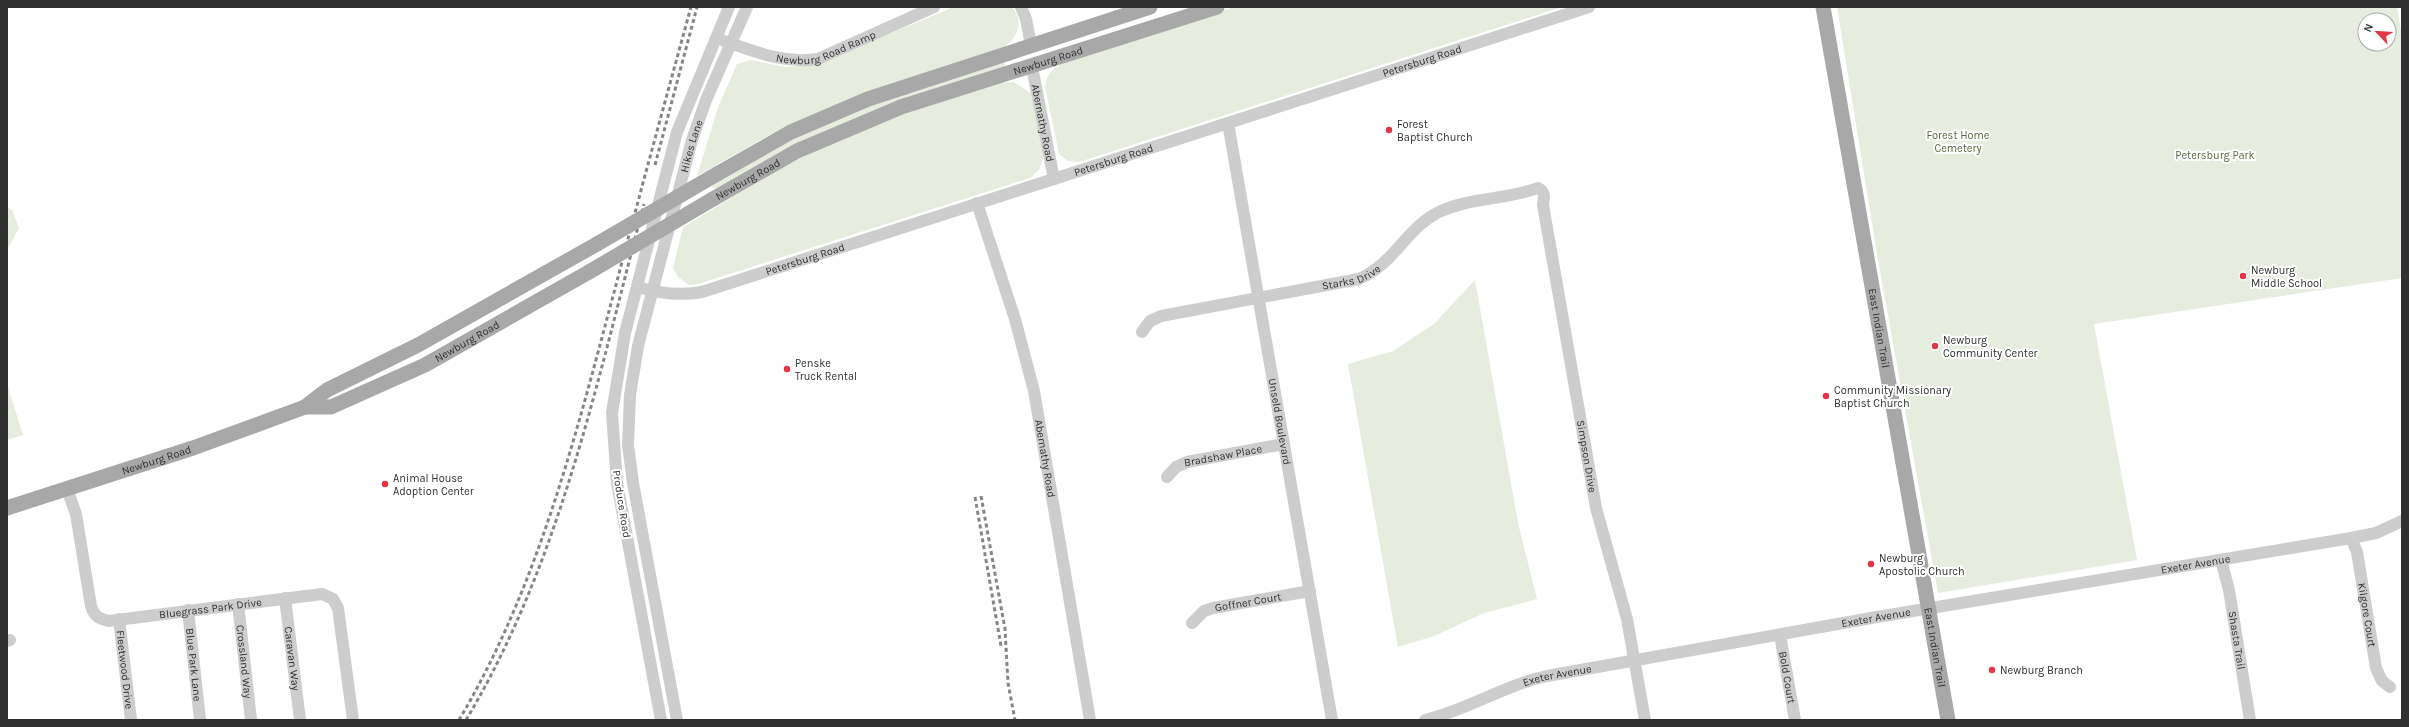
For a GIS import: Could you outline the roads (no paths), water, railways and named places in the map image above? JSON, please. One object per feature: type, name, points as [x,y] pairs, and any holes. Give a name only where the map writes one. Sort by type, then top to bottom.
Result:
[{"type":"main road","name":"Newburg Road","points":[[305,407],[327,390],[418,345],[791,132],[868,99],[1150,7]]},
{"type":"main road","name":"Newburg Road","points":[[7,508],[192,448],[305,407],[331,406],[425,364],[589,272],[713,199],[797,152],[901,107],[1032,67],[1217,7]]},
{"type":"main road","name":"East Indian Trail","points":[[1823,7],[1948,720]]},
{"type":"street","name":"Hikes Lane","points":[[637,287],[677,132],[729,7]]},
{"type":"street","name":"Hikes Lane","points":[[652,292],[692,140],[706,100],[747,7]]},
{"type":"street","name":"Newburg Road Ramp","points":[[715,38],[784,60],[818,58],[934,7]]},
{"type":"street","points":[[1021,7],[1026,19],[1031,45]]},
{"type":"street","name":"Petersburg Road","points":[[637,287],[652,292],[689,294],[702,292],[1589,7]]},
{"type":"street","name":"Abernathy Road","points":[[1032,67],[1054,179]]},
{"type":"street","name":"Unseld Boulevard","points":[[1228,123],[1332,720]]},
{"type":"street","name":"Starks Drive","points":[[1142,332],[1150,321],[1162,316],[1359,279],[1385,264],[1418,227],[1438,212],[1464,204],[1538,188],[1542,190]]},
{"type":"street","name":"Simpson Drive","points":[[1542,190],[1544,193],[1543,205],[1596,508],[1602,534],[1623,604],[1645,720]]},
{"type":"street","name":"Abernathy Road","points":[[977,203],[1015,319],[1034,391],[1090,720]]},
{"type":"street","name":"Produce Road","points":[[637,287],[625,333],[614,398],[612,413],[614,450],[619,491],[661,720]]},
{"type":"street","name":"Produce Road","points":[[652,292],[632,378],[628,445],[643,541],[677,720]]},
{"type":"street","name":"Bradshaw Place","points":[[1167,477],[1176,467],[1187,462],[1284,444]]},
{"type":"street","name":"Bluegrass Park Drive","points":[[67,489],[76,514],[93,613],[103,620],[322,594],[333,599],[336,604],[353,720]]},
{"type":"street","name":"Exeter Avenue","points":[[1425,720],[1445,716],[1526,681],[1929,609],[2351,538],[2376,533],[2402,521]]},
{"type":"street","name":"Kilgore Court","points":[[2351,538],[2357,552],[2376,668],[2382,681],[2390,687]]},
{"type":"street","name":"Shasta Trail","points":[[2221,560],[2229,590],[2250,720]]},
{"type":"street","name":"Goffner Court","points":[[1192,623],[1204,611],[1213,608],[1310,591]]},
{"type":"street","name":"Caravan Way","points":[[286,598],[300,720]]},
{"type":"street","name":"Crossland Way","points":[[238,604],[250,720]]},
{"type":"street","name":"Blue Park Lane","points":[[188,610],[200,720]]},
{"type":"street","name":"Fleetwood Drive","points":[[119,619],[131,720]]},
{"type":"street","name":"Bold Court","points":[[1780,635],[1795,720]]},
{"type":"railway","points":[[459,720],[487,669],[512,616],[534,561],[553,506],[587,394],[691,7]]},
{"type":"railway","points":[[655,165],[697,7]]},
{"type":"railway","points":[[466,720],[499,660],[527,598],[552,534],[592,402],[644,204]]},
{"type":"railway","points":[[981,496],[1005,629],[1008,683],[1015,720]]},
{"type":"railway","points":[[975,497],[1001,646]]},
{"type":"place","name":"Forest Baptist Church","points":[[1389,130]]},
{"type":"place","name":"Newburg Middle School","points":[[2243,276]]},
{"type":"place","name":"Newburg Community Center","points":[[1935,346]]},
{"type":"place","name":"Penske Truck Rental","points":[[787,369]]},
{"type":"place","name":"Community Missionary Baptist Church","points":[[1826,396]]},
{"type":"place","name":"Animal House Adoption Center","points":[[385,484]]},
{"type":"place","name":"Newburg Apostolic Church","points":[[1871,564]]},
{"type":"place","name":"Newburg Branch","points":[[1992,670]]},
{"type":"park label","name":"Forest Home Cemetery","points":[[1958,141]]},
{"type":"park label","name":"Petersburg Park","points":[[2215,155]]}]
